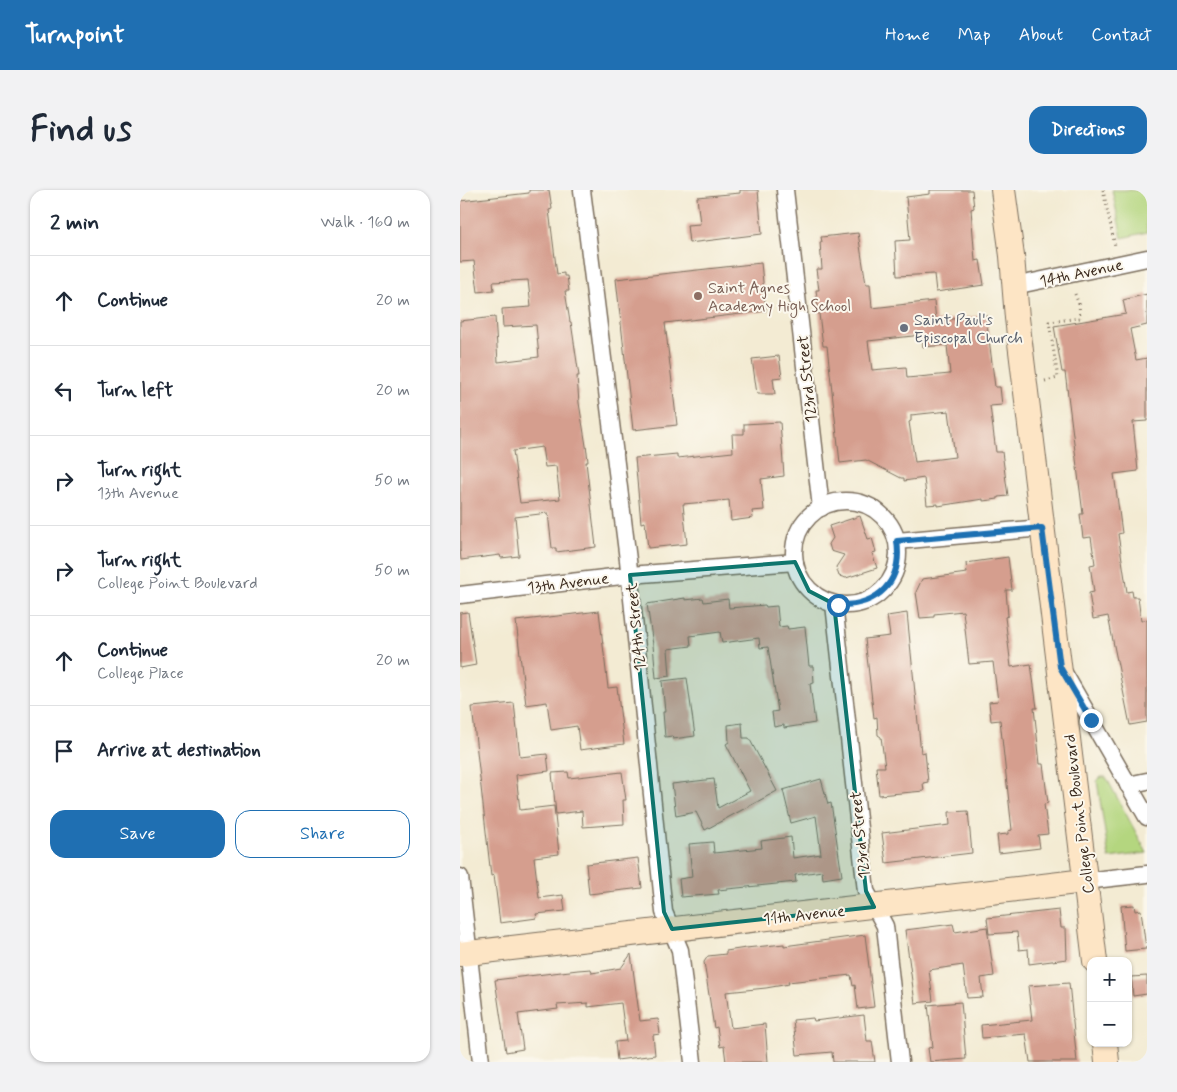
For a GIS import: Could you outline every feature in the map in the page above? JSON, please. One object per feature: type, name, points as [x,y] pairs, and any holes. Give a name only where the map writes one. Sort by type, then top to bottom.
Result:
[{"type":"street","name":"124th Street","points":[[582,190],[630,575],[664,912],[680,950],[693,1062]]},
{"type":"street","name":"123rd Street","points":[[785,190],[821,508]]},
{"type":"street","name":"College Point Boulevard","points":[[1003,190],[1095,957]]},
{"type":"street","name":"14th Avenue","points":[[1014,286],[1147,258]]},
{"type":"street","points":[[844,501],[858,502],[871,506],[880,512],[890,523],[897,541],[899,554],[897,568],[890,582],[884,590],[863,603],[851,605],[834,604],[823,600],[809,591],[799,576],[795,562],[796,539],[800,527],[812,513],[827,504],[844,501]]},
{"type":"street","points":[[897,541],[1042,528]]},
{"type":"street","name":"13th Avenue","points":[[460,595],[630,575],[795,562]]},
{"type":"street","name":"123rd Street","points":[[834,604],[866,891],[885,926],[900,1062]]},
{"type":"street","points":[[1060,667],[1147,817]]},
{"type":"street","points":[[1128,785],[1147,781]]},
{"type":"street","name":"11th Avenue","points":[[465,953],[1147,874]]},
{"type":"street","points":[[460,877],[465,953],[481,1062]]},
{"type":"street","points":[[1105,1047],[1107,1062]]},
{"type":"path","points":[[1103,190],[1115,246]]},
{"type":"path","points":[[1044,382],[1058,378],[1049,322],[1081,320],[1075,294]]},
{"type":"highlighted area","points":[[795,562],[809,591],[834,604],[866,891],[874,907],[672,929],[664,912],[630,575]]},
{"type":"green space","points":[[1112,190],[1147,190],[1147,232],[1122,238]]},
{"type":"green space","points":[[1101,777],[1106,777],[1147,853],[1109,858],[1097,781]]},
{"type":"building","points":[[529,190],[549,190],[552,209],[549,210],[557,274],[564,273],[564,276],[567,276],[569,291],[565,291],[579,376],[577,376],[579,403],[587,452],[588,462],[586,462],[596,547],[556,552],[556,548],[552,548],[548,513],[515,517],[519,556],[501,558],[500,555],[461,560],[460,321],[495,317],[498,362],[539,357],[536,325],[503,327],[502,309],[531,307],[528,280],[493,282],[494,290],[478,292],[474,261],[460,262],[460,201],[529,193]],"holes":[[[542,447],[545,467],[556,466],[560,499],[520,503],[513,451]]]},
{"type":"building","points":[[740,190],[758,190],[762,234],[689,243],[687,225],[700,224],[697,197],[740,193]]},
{"type":"building","points":[[930,190],[972,190],[974,208],[971,209],[975,261],[980,260],[984,285],[936,292],[934,274],[897,276],[895,241],[910,240],[906,197],[930,194]]},
{"type":"building","points":[[858,233],[866,284],[870,284],[872,308],[934,301],[936,321],[986,315],[995,387],[1000,387],[1002,405],[990,406],[996,452],[1002,452],[1008,496],[991,500],[983,501],[983,499],[938,506],[938,504],[927,505],[924,478],[904,481],[904,478],[866,460],[840,463],[827,346],[823,346],[816,290],[819,290],[816,269],[822,269],[821,237]],"holes":[[[922,335],[923,347],[947,345],[950,374],[907,378],[906,367],[872,370],[868,341]],[[949,411],[955,457],[915,462],[909,422],[911,421],[911,415]]]},
{"type":"building","points":[[761,263],[766,311],[665,323],[677,425],[633,430],[616,279]]},
{"type":"building","points":[[1147,294],[1147,325],[1130,329],[1136,360],[1147,358],[1147,421],[1133,422],[1138,471],[1114,474],[1122,533],[1118,534],[1127,592],[1132,591],[1133,597],[1138,597],[1141,621],[1147,619],[1147,722],[1130,725],[1108,616],[1093,619],[1089,593],[1094,592],[1090,565],[1095,564],[1091,537],[1083,538],[1080,514],[1083,514],[1065,372],[1062,372],[1054,326],[1126,314],[1123,300]]},
{"type":"building","points":[[779,356],[782,377],[773,378],[775,394],[757,394],[752,359]]},
{"type":"building","points":[[780,422],[784,476],[761,479],[764,510],[752,511],[753,518],[731,521],[729,500],[683,504],[687,544],[648,548],[645,522],[641,523],[635,458],[677,454],[677,458],[733,452],[732,434],[744,434],[744,424]]},
{"type":"building","points":[[860,516],[868,539],[872,538],[876,552],[872,553],[877,568],[846,578],[839,576],[836,567],[844,555],[831,551],[829,544],[833,538],[829,526]]},
{"type":"building","points":[[1008,557],[1012,590],[1006,590],[1008,616],[1005,617],[1011,667],[1031,664],[1037,708],[1034,708],[1040,764],[1043,764],[1048,803],[1044,804],[1048,834],[1038,835],[1040,848],[999,853],[997,835],[1008,834],[1008,831],[1012,830],[1000,720],[991,721],[989,702],[998,701],[993,662],[969,664],[963,611],[934,614],[934,617],[920,618],[916,592],[922,579],[967,573],[966,563]]},
{"type":"building","points":[[685,598],[685,600],[703,598],[704,602],[728,599],[729,608],[777,606],[779,627],[787,626],[788,629],[805,627],[809,666],[813,666],[814,683],[810,684],[815,723],[784,728],[784,725],[774,727],[772,712],[778,711],[768,647],[760,648],[759,638],[722,643],[720,632],[690,636],[691,646],[668,649],[670,676],[656,678],[647,604]]},
{"type":"building","points":[[599,611],[608,688],[617,687],[624,744],[580,750],[577,726],[551,730],[547,702],[526,705],[516,621]]},
{"type":"building","points":[[468,612],[476,665],[460,668],[460,613]]},
{"type":"building","points":[[907,613],[921,753],[925,752],[928,782],[923,783],[924,791],[879,795],[876,767],[885,767],[881,737],[878,735],[877,717],[874,718],[865,639],[890,636],[887,616]]},
{"type":"building","points":[[687,678],[695,736],[673,739],[672,736],[665,737],[662,681]]},
{"type":"building","points":[[514,703],[520,757],[547,754],[549,771],[516,775],[520,810],[554,806],[559,854],[534,857],[539,898],[563,895],[565,911],[536,914],[537,918],[500,923],[494,875],[491,876],[472,707]]},
{"type":"building","points":[[742,723],[743,738],[749,738],[777,791],[705,830],[696,812],[676,816],[672,784],[714,779],[718,808],[750,791],[726,744],[729,742],[728,725]]},
{"type":"building","points":[[568,772],[569,778],[622,772],[626,800],[623,800],[624,824],[583,827],[582,811],[556,814],[552,773]]},
{"type":"building","points":[[821,779],[828,804],[831,803],[842,876],[823,879],[822,871],[795,875],[796,882],[718,890],[719,894],[681,897],[679,879],[692,877],[689,844],[713,842],[714,853],[762,848],[761,841],[791,837],[793,858],[821,854],[816,816],[791,823],[783,790]]},
{"type":"building","points":[[968,811],[972,853],[886,863],[882,833],[950,825],[949,812]]},
{"type":"building","points":[[638,858],[642,888],[589,894],[586,864]]},
{"type":"building","points":[[1134,905],[1135,911],[1141,910],[1146,949],[1125,951],[1121,906]]},
{"type":"building","points":[[1059,910],[1061,928],[1066,928],[1067,959],[1029,964],[1028,949],[1019,950],[1017,932],[989,934],[987,918]]},
{"type":"building","points":[[953,924],[955,932],[987,927],[994,976],[981,978],[983,997],[967,998],[963,965],[929,970],[933,1001],[915,1003],[905,930]]},
{"type":"building","points":[[865,935],[874,1007],[858,1009],[855,985],[853,986],[851,975],[788,982],[789,984],[766,988],[726,992],[731,1028],[765,1024],[768,1062],[726,1062],[724,1046],[720,1047],[717,1027],[714,1028],[704,962],[708,956],[726,954],[726,951],[746,948],[784,944],[784,946]]},
{"type":"building","points":[[631,954],[640,1021],[658,1019],[660,1034],[653,1035],[655,1055],[617,1060],[615,1042],[626,1041],[621,1003],[588,1007],[588,1003],[557,1005],[558,1009],[518,1014],[523,1049],[506,1052],[495,980],[591,969],[592,973],[621,968]]},
{"type":"building","points":[[1147,976],[1147,994],[1133,996],[1132,977]]},
{"type":"building","points":[[1069,983],[1077,1062],[1030,1062],[1026,1034],[982,1038],[981,1025],[1032,1020],[1028,986]]},
{"type":"building","points":[[961,1002],[966,1059],[930,1062],[928,1048],[933,1047],[928,1005]]},
{"type":"building","points":[[864,1015],[867,1041],[872,1041],[875,1062],[833,1062],[832,1052],[797,1055],[793,1020],[813,1018],[814,1021]]},
{"type":"place","name":"Saint Agnes Academy High School","points":[[698,296]]},
{"type":"place","name":"Saint Paul's Episcopal Church","points":[[904,328]]},
{"type":"route","points":[[838,605],[863,603],[884,590],[897,568],[899,554],[897,541],[1042,528],[1060,667],[1091,720]]}]
